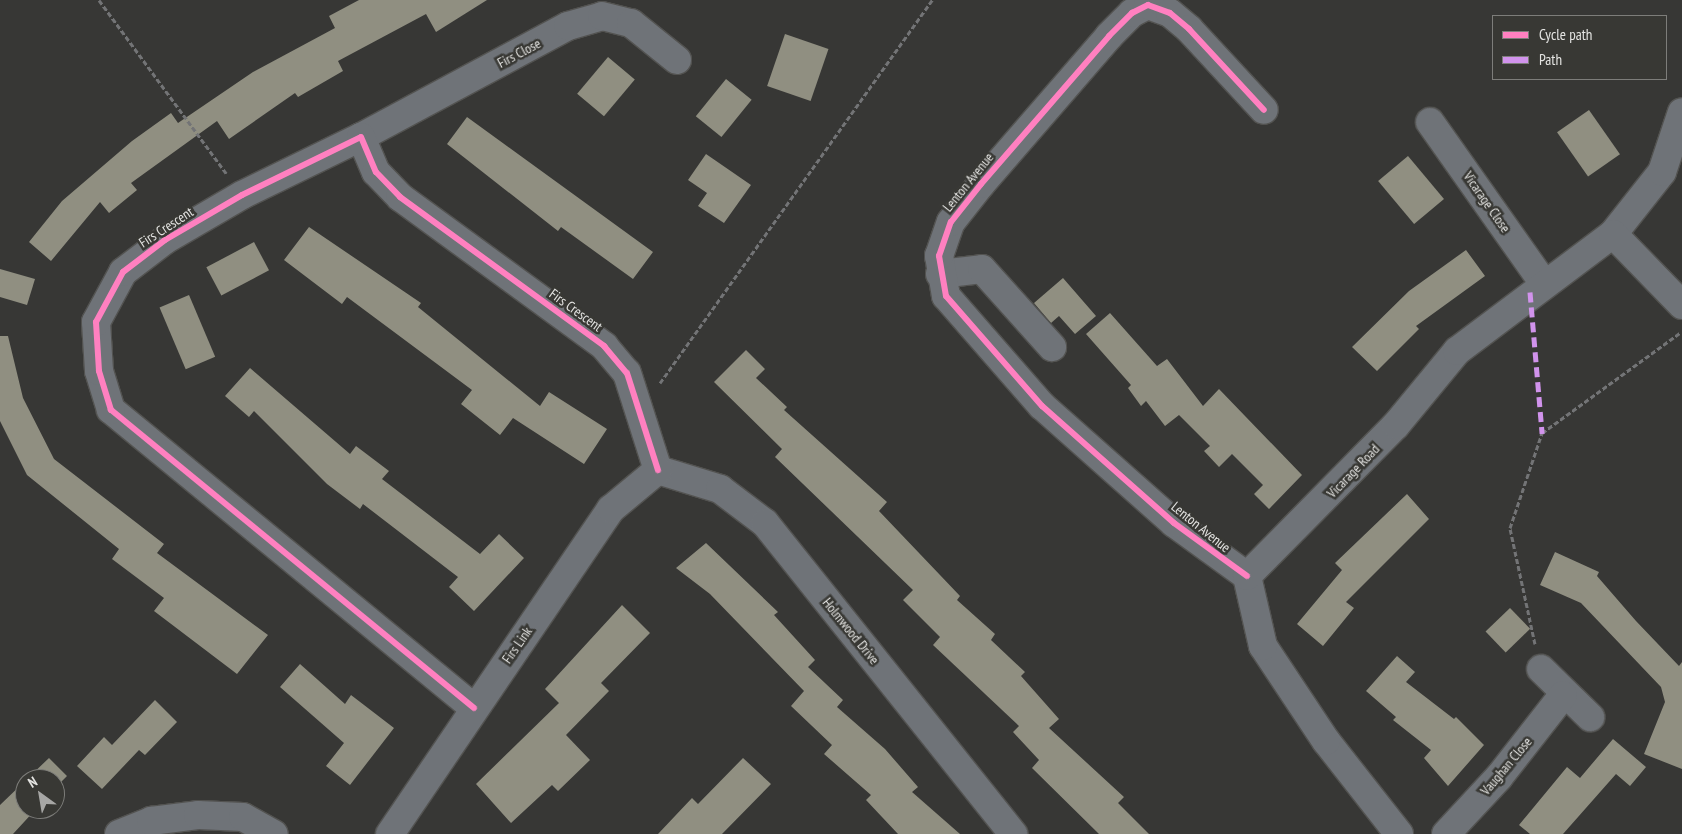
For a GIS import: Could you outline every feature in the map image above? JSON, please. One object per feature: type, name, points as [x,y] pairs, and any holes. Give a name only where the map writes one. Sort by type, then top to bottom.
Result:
[{"type":"street","name":"Lenton Avenue","points":[[1247,576],[1215,557],[1062,427],[960,316],[946,296],[940,274],[942,240],[951,222],[1132,13],[1148,6],[1170,13],[1264,110]]},
{"type":"street","name":"Firs Close","points":[[361,137],[568,26],[602,16],[632,23],[677,60]]},
{"type":"street","name":"Vicarage Road","points":[[1247,576],[1396,425],[1457,351],[1543,282],[1613,234],[1662,172],[1682,112]]},
{"type":"street","name":"Vicarage Close","points":[[1430,122],[1543,282]]},
{"type":"street","name":"Firs Crescent","points":[[474,708],[111,410],[98,371],[96,322],[123,272],[165,240],[242,195],[361,137],[376,172],[400,198],[604,346],[627,373],[638,401],[658,470]]},
{"type":"street","points":[[1613,234],[1682,305]]},
{"type":"street","points":[[940,274],[982,269],[1052,346]]},
{"type":"street","name":"Firs Link","points":[[390,834],[611,509],[658,470]]},
{"type":"street","name":"Holmwood Drive","points":[[658,470],[720,489],[765,523],[1013,834]]},
{"type":"street","points":[[1247,576],[1263,646],[1326,741],[1399,834]]},
{"type":"street","points":[[1541,668],[1563,695],[1590,717]]},
{"type":"street","name":"Vaughan Close","points":[[1446,834],[1499,777],[1563,695]]},
{"type":"street","points":[[119,834],[150,821],[198,815],[243,817],[274,834]]},
{"type":"path","points":[[99,0],[242,195]]},
{"type":"path","points":[[638,401],[657,386],[932,0]]},
{"type":"path","points":[[1541,668],[1510,528],[1542,433],[1682,332]]},
{"type":"building","points":[[359,0],[487,0],[436,32],[426,14],[338,61],[343,71],[298,97],[295,93],[229,139],[217,121],[131,183],[137,190],[109,213],[100,202],[51,261],[29,242],[62,201],[132,141],[171,113],[178,123],[253,72],[335,28],[329,16]]},
{"type":"building","points":[[785,34],[828,49],[811,101],[767,86]]},
{"type":"building","points":[[608,57],[635,79],[604,116],[577,94]]},
{"type":"building","points":[[726,79],[752,100],[721,137],[696,116]]},
{"type":"building","points":[[1589,110],[1620,154],[1588,177],[1557,132]]},
{"type":"building","points":[[467,117],[653,252],[633,279],[561,227],[558,231],[447,144]]},
{"type":"building","points":[[706,154],[751,185],[724,223],[698,206],[707,193],[688,180]]},
{"type":"building","points":[[1408,156],[1444,199],[1414,224],[1378,181]]},
{"type":"building","points":[[309,227],[421,303],[418,307],[540,406],[549,392],[607,429],[584,464],[513,418],[500,435],[461,404],[472,390],[347,297],[342,304],[284,260]]},
{"type":"building","points":[[254,242],[269,270],[221,296],[206,267]]},
{"type":"building","points":[[1466,250],[1485,276],[1416,326],[1419,329],[1377,371],[1352,347],[1409,291]]},
{"type":"building","points":[[0,269],[35,279],[27,305],[0,297]]},
{"type":"building","points":[[1063,278],[1096,316],[1075,334],[1059,316],[1051,323],[1034,303]]},
{"type":"building","points":[[189,295],[215,357],[186,369],[160,308]]},
{"type":"building","points":[[1110,313],[1157,366],[1167,359],[1203,406],[1219,389],[1302,475],[1269,509],[1254,494],[1263,485],[1232,454],[1219,467],[1204,451],[1210,446],[1179,415],[1165,426],[1146,401],[1141,406],[1128,388],[1131,385],[1086,334]]},
{"type":"building","points":[[0,336],[8,336],[23,398],[54,459],[164,544],[157,553],[268,635],[237,674],[154,611],[164,598],[112,559],[119,549],[27,475],[0,421]]},
{"type":"building","points":[[746,350],[765,369],[756,378],[787,407],[784,410],[887,502],[879,511],[960,596],[957,600],[995,634],[991,640],[1025,672],[1021,676],[1059,719],[1049,728],[1124,797],[1118,803],[1149,834],[1099,834],[1032,768],[1039,760],[1013,732],[1019,726],[933,645],[940,637],[903,600],[913,590],[775,457],[782,449],[714,382]]},
{"type":"building","points":[[250,368],[350,454],[356,446],[389,471],[382,479],[480,554],[499,534],[524,558],[474,611],[449,587],[458,577],[363,504],[360,509],[327,484],[254,411],[249,417],[225,396]]},
{"type":"building","points":[[1407,494],[1429,519],[1346,602],[1354,608],[1323,646],[1297,624],[1342,570],[1335,563]]},
{"type":"building","points":[[706,543],[778,612],[774,615],[815,660],[808,667],[843,700],[837,707],[885,749],[918,787],[912,792],[960,834],[898,834],[866,800],[871,795],[824,754],[832,745],[791,706],[804,691],[710,594],[676,568]]},
{"type":"building","points":[[1555,552],[1599,572],[1597,576],[1636,621],[1679,666],[1682,662],[1682,769],[1644,754],[1665,702],[1661,687],[1581,603],[1540,585]]},
{"type":"building","points":[[622,605],[650,633],[601,683],[609,691],[566,735],[590,760],[558,791],[552,785],[511,823],[476,784],[559,703],[545,689]]},
{"type":"building","points":[[1510,608],[1530,629],[1506,652],[1486,632]]},
{"type":"building","points":[[1397,656],[1415,672],[1406,682],[1454,719],[1456,717],[1484,745],[1448,786],[1424,758],[1431,750],[1393,720],[1396,717],[1366,691]]},
{"type":"building","points":[[300,664],[345,704],[351,695],[394,728],[350,785],[326,766],[344,743],[280,687]]},
{"type":"building","points":[[155,700],[177,722],[145,755],[139,750],[102,789],[77,766],[104,737],[112,745]]},
{"type":"building","points":[[1613,739],[1646,767],[1630,786],[1616,774],[1563,834],[1530,834],[1519,825],[1567,767],[1580,778]]},
{"type":"building","points":[[49,758],[60,769],[37,769]]},
{"type":"building","points":[[743,758],[771,784],[722,834],[658,834],[692,798],[698,804]]},
{"type":"building","points":[[15,791],[15,819],[27,819],[13,834],[0,834],[0,805]]},
{"type":"marked path","points":[[1530,292],[1542,433]]},
{"type":"cycle path","points":[[1247,576],[1174,523],[1042,406],[946,296],[939,256],[951,222],[981,184],[1109,36],[1132,13],[1148,5],[1170,13],[1189,29],[1264,110]]},
{"type":"cycle path","points":[[474,708],[111,410],[99,371],[96,322],[123,272],[165,240],[242,195],[361,137],[376,172],[400,197],[604,346],[627,373],[658,470]]}]
